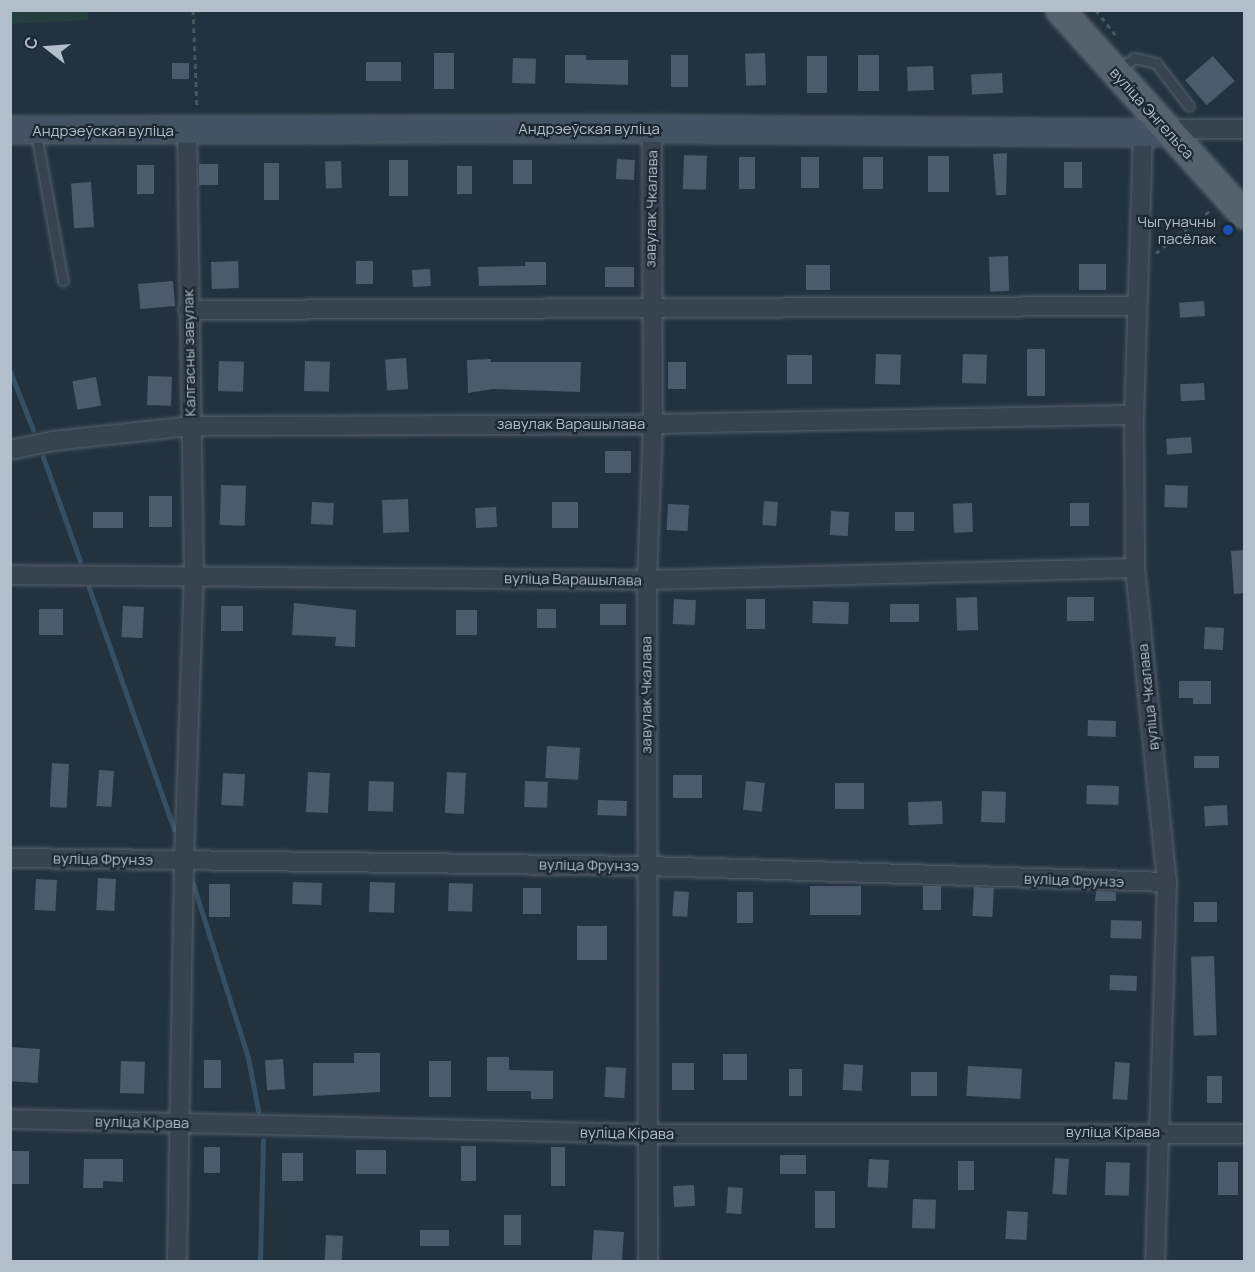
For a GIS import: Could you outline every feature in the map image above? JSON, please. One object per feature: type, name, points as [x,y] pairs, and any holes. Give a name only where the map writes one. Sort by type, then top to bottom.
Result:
[{"type":"main road","name":"вуліца Энгельса","points":[[1060,10],[1116,72],[1155,131],[1245,214]]},
{"type":"main road","name":"Андрэеўская вуліца","points":[[10,130],[1155,131]]},
{"type":"street","name":"завулак Чкалава","points":[[648,1262],[646,580],[653,424],[650,309],[652,129]]},
{"type":"street","points":[[1155,131],[1245,129]]},
{"type":"street","name":"Калгасны завулак","points":[[177,1262],[177,1123],[194,574],[188,310],[193,131]]},
{"type":"street","name":"вуліца Чкалава","points":[[1155,131],[1136,306],[1134,415],[1135,568],[1167,882],[1155,1262]]},
{"type":"street","points":[[188,310],[1136,306]]},
{"type":"street","name":"завулак Варашылава","points":[[10,450],[53,441],[190,426],[653,424],[1134,415]]},
{"type":"street","name":"вуліца Варашылава","points":[[10,575],[194,574],[646,580],[1135,568]]},
{"type":"street","name":"вуліца Фрунзэ","points":[[10,858],[646,866],[1167,882]]},
{"type":"street","name":"вуліца Кірава","points":[[10,1119],[646,1134],[1158,1132],[1245,1134]]},
{"type":"lane","points":[[1116,72],[1134,58],[1156,63],[1189,106]]},
{"type":"lane","points":[[36,130],[63,281]]},
{"type":"path","points":[[193,10],[193,131]]},
{"type":"green space","points":[[10,11],[88,11],[88,20],[11,24]]},
{"type":"building","points":[[434,53],[454,53],[454,89],[434,89]]},
{"type":"building","points":[[765,53],[766,85],[746,86],[745,54]]},
{"type":"building","points":[[565,55],[586,55],[586,60],[628,60],[628,85],[565,83]]},
{"type":"building","points":[[671,55],[688,55],[688,87],[671,87]]},
{"type":"building","points":[[858,55],[879,55],[879,91],[858,91]]},
{"type":"building","points":[[807,56],[827,56],[827,93],[807,93]]},
{"type":"building","points":[[1213,56],[1235,81],[1207,105],[1185,80]]},
{"type":"building","points":[[513,58],[536,59],[535,84],[512,83]]},
{"type":"building","points":[[366,62],[401,62],[401,81],[366,81]]},
{"type":"building","points":[[172,63],[189,63],[189,79],[172,79]]},
{"type":"building","points":[[933,66],[934,90],[908,91],[907,67]]},
{"type":"building","points":[[1002,73],[1003,93],[972,95],[971,75]]},
{"type":"building","points":[[1007,153],[1006,195],[996,195],[993,154]]},
{"type":"building","points":[[684,155],[707,156],[706,190],[683,189]]},
{"type":"building","points":[[928,156],[949,156],[949,192],[928,192]]},
{"type":"building","points":[[739,157],[755,157],[755,189],[739,189]]},
{"type":"building","points":[[801,157],[819,157],[819,188],[801,188]]},
{"type":"building","points":[[863,157],[883,157],[883,189],[863,189]]},
{"type":"building","points":[[617,159],[635,160],[634,180],[616,179]]},
{"type":"building","points":[[389,160],[408,160],[408,196],[389,196]]},
{"type":"building","points":[[513,160],[532,160],[532,184],[513,184]]},
{"type":"building","points":[[341,161],[342,188],[326,189],[325,162]]},
{"type":"building","points":[[1064,162],[1082,162],[1082,188],[1064,188]]},
{"type":"building","points":[[264,163],[279,163],[279,200],[264,200]]},
{"type":"building","points":[[199,164],[218,164],[218,185],[199,185]]},
{"type":"building","points":[[137,165],[154,165],[154,194],[137,194]]},
{"type":"building","points":[[457,166],[472,166],[472,194],[457,194]]},
{"type":"building","points":[[91,182],[94,227],[74,228],[71,183]]},
{"type":"building","points":[[1008,256],[1009,291],[990,292],[989,257]]},
{"type":"building","points":[[238,261],[239,288],[212,289],[211,262]]},
{"type":"building","points":[[356,261],[373,261],[373,284],[356,284]]},
{"type":"building","points":[[525,262],[546,262],[546,285],[479,286],[478,267],[525,266]]},
{"type":"building","points":[[1079,264],[1106,264],[1106,290],[1079,290]]},
{"type":"building","points":[[806,265],[830,265],[830,290],[806,290]]},
{"type":"building","points":[[605,267],[634,267],[634,287],[605,287]]},
{"type":"building","points":[[430,269],[431,286],[413,287],[412,270]]},
{"type":"building","points":[[173,281],[175,306],[140,309],[138,284]]},
{"type":"building","points":[[1204,301],[1205,316],[1180,318],[1179,303]]},
{"type":"building","points":[[1027,349],[1045,349],[1045,396],[1027,396]]},
{"type":"building","points":[[876,354],[901,355],[900,385],[875,384]]},
{"type":"building","points":[[963,354],[987,355],[986,384],[962,383]]},
{"type":"building","points":[[787,355],[812,355],[812,384],[787,384]]},
{"type":"building","points":[[406,358],[408,389],[387,390],[385,359]]},
{"type":"building","points":[[491,359],[491,362],[581,362],[580,392],[493,389],[468,393],[467,360]]},
{"type":"building","points":[[219,361],[244,362],[243,392],[218,391]]},
{"type":"building","points":[[305,361],[330,362],[329,392],[304,391]]},
{"type":"building","points":[[668,362],[686,362],[686,389],[668,389]]},
{"type":"building","points":[[148,376],[172,377],[171,406],[147,405]]},
{"type":"building","points":[[96,377],[101,406],[77,410],[72,381]]},
{"type":"building","points":[[1204,383],[1205,400],[1181,401],[1180,384]]},
{"type":"building","points":[[1191,437],[1192,453],[1167,455],[1166,439]]},
{"type":"building","points":[[605,451],[631,451],[631,473],[605,473]]},
{"type":"building","points":[[221,485],[246,486],[245,526],[220,525]]},
{"type":"building","points":[[1165,485],[1188,486],[1187,508],[1164,507]]},
{"type":"building","points":[[149,496],[172,496],[172,527],[149,527]]},
{"type":"building","points":[[408,499],[409,532],[383,533],[382,500]]},
{"type":"building","points":[[764,501],[778,502],[776,526],[762,525]]},
{"type":"building","points":[[312,502],[334,503],[333,525],[311,524]]},
{"type":"building","points":[[552,502],[578,502],[578,528],[552,528]]},
{"type":"building","points":[[972,503],[973,532],[954,533],[953,504]]},
{"type":"building","points":[[1070,503],[1089,503],[1089,526],[1070,526]]},
{"type":"building","points":[[668,504],[689,505],[688,531],[667,530]]},
{"type":"building","points":[[496,507],[497,527],[476,528],[475,508]]},
{"type":"building","points":[[831,511],[849,512],[848,536],[830,535]]},
{"type":"building","points":[[93,512],[123,512],[123,528],[93,528]]},
{"type":"building","points":[[895,512],[914,512],[914,531],[895,531]]},
{"type":"building","points":[[1245,550],[1245,593],[1234,594],[1231,551]]},
{"type":"building","points":[[977,597],[978,630],[957,631],[956,598]]},
{"type":"building","points":[[1067,597],[1094,597],[1094,621],[1067,621]]},
{"type":"building","points":[[674,599],[696,600],[695,625],[673,624]]},
{"type":"building","points":[[746,599],[765,599],[765,629],[746,629]]},
{"type":"building","points":[[813,601],[849,602],[848,624],[812,623]]},
{"type":"building","points":[[294,603],[356,610],[355,647],[335,646],[336,637],[292,635]]},
{"type":"building","points":[[600,604],[626,604],[626,625],[600,625]]},
{"type":"building","points":[[890,604],[919,604],[919,622],[890,622]]},
{"type":"building","points":[[123,606],[144,607],[142,638],[121,637]]},
{"type":"building","points":[[221,606],[243,606],[243,631],[221,631]]},
{"type":"building","points":[[39,609],[63,609],[63,635],[39,635]]},
{"type":"building","points":[[537,609],[556,609],[556,628],[537,628]]},
{"type":"building","points":[[456,610],[477,610],[477,635],[456,635]]},
{"type":"building","points":[[1205,627],[1224,628],[1223,650],[1204,649]]},
{"type":"building","points":[[1179,681],[1211,681],[1211,704],[1193,704],[1193,698],[1179,698]]},
{"type":"building","points":[[1088,720],[1116,721],[1115,737],[1087,736]]},
{"type":"building","points":[[547,746],[580,748],[578,780],[545,778]]},
{"type":"building","points":[[1194,756],[1219,756],[1219,768],[1194,768]]},
{"type":"building","points":[[52,763],[69,764],[67,808],[50,807]]},
{"type":"building","points":[[99,770],[114,771],[111,807],[96,806]]},
{"type":"building","points":[[308,772],[330,773],[328,813],[306,812]]},
{"type":"building","points":[[447,772],[466,773],[464,814],[445,813]]},
{"type":"building","points":[[223,773],[245,774],[243,806],[221,805]]},
{"type":"building","points":[[673,775],[702,775],[702,798],[673,798]]},
{"type":"building","points":[[369,781],[394,782],[393,812],[368,811]]},
{"type":"building","points":[[525,781],[548,782],[547,808],[524,807]]},
{"type":"building","points":[[746,781],[765,783],[762,812],[743,810]]},
{"type":"building","points":[[835,783],[864,783],[864,809],[835,809]]},
{"type":"building","points":[[1087,785],[1119,786],[1118,805],[1086,804]]},
{"type":"building","points":[[982,791],[1006,792],[1005,823],[981,822]]},
{"type":"building","points":[[598,800],[627,801],[626,816],[597,815]]},
{"type":"building","points":[[942,801],[943,824],[909,825],[908,802]]},
{"type":"building","points":[[1227,805],[1228,825],[1205,826],[1204,806]]},
{"type":"building","points":[[98,878],[116,879],[114,911],[96,910]]},
{"type":"building","points":[[36,879],[57,880],[55,911],[34,910]]},
{"type":"building","points":[[293,882],[322,883],[321,905],[292,904]]},
{"type":"building","points":[[370,882],[395,883],[394,913],[369,912]]},
{"type":"building","points":[[449,883],[473,884],[472,912],[448,911]]},
{"type":"building","points":[[209,884],[230,884],[230,917],[209,917]]},
{"type":"building","points":[[810,886],[861,886],[861,915],[810,915]]},
{"type":"building","points":[[923,886],[941,886],[941,910],[923,910]]},
{"type":"building","points":[[974,887],[994,888],[992,917],[972,916]]},
{"type":"building","points":[[523,888],[541,888],[541,914],[523,914]]},
{"type":"building","points":[[674,891],[689,892],[687,917],[672,916]]},
{"type":"building","points":[[1096,891],[1116,892],[1116,901],[1095,901]]},
{"type":"building","points":[[737,892],[753,892],[753,923],[737,923]]},
{"type":"building","points":[[1194,902],[1217,902],[1217,922],[1194,922]]},
{"type":"building","points":[[1111,920],[1142,921],[1141,939],[1110,938]]},
{"type":"building","points":[[577,926],[607,926],[607,960],[577,960]]},
{"type":"building","points":[[1214,956],[1217,1035],[1194,1036],[1191,957]]},
{"type":"building","points":[[1110,975],[1137,976],[1136,991],[1109,990]]},
{"type":"building","points":[[10,1047],[40,1049],[38,1083],[10,1081]]},
{"type":"building","points":[[354,1053],[380,1053],[380,1092],[313,1096],[313,1063],[354,1063]]},
{"type":"building","points":[[723,1054],[747,1054],[747,1080],[723,1080]]},
{"type":"building","points":[[487,1057],[509,1057],[509,1070],[553,1071],[553,1099],[531,1099],[531,1091],[487,1091]]},
{"type":"building","points":[[283,1059],[285,1089],[267,1090],[265,1060]]},
{"type":"building","points":[[204,1060],[221,1060],[221,1088],[204,1088]]},
{"type":"building","points":[[121,1061],[145,1062],[144,1094],[120,1093]]},
{"type":"building","points":[[429,1061],[451,1061],[451,1097],[429,1097]]},
{"type":"building","points":[[1115,1062],[1130,1063],[1127,1100],[1112,1099]]},
{"type":"building","points":[[672,1063],[694,1063],[694,1090],[672,1090]]},
{"type":"building","points":[[844,1064],[863,1065],[862,1091],[843,1090]]},
{"type":"building","points":[[968,1066],[1022,1069],[1020,1099],[966,1096]]},
{"type":"building","points":[[606,1067],[626,1068],[624,1098],[604,1097]]},
{"type":"building","points":[[789,1069],[802,1069],[802,1096],[789,1096]]},
{"type":"building","points":[[911,1072],[937,1072],[937,1096],[911,1096]]},
{"type":"building","points":[[1207,1076],[1222,1076],[1222,1103],[1207,1103]]},
{"type":"building","points":[[461,1146],[476,1146],[476,1181],[461,1181]]},
{"type":"building","points":[[204,1147],[220,1147],[220,1173],[204,1173]]},
{"type":"building","points":[[551,1147],[565,1147],[565,1186],[551,1186]]},
{"type":"building","points":[[356,1150],[386,1150],[386,1174],[356,1174]]},
{"type":"building","points":[[10,1151],[29,1151],[29,1184],[10,1184]]},
{"type":"building","points":[[282,1153],[303,1153],[303,1181],[282,1181]]},
{"type":"building","points":[[780,1155],[806,1155],[806,1174],[780,1174]]},
{"type":"building","points":[[1055,1158],[1069,1159],[1066,1195],[1052,1194]]},
{"type":"building","points":[[84,1159],[123,1159],[123,1182],[103,1181],[103,1188],[83,1188]]},
{"type":"building","points":[[869,1159],[889,1160],[888,1188],[868,1187]]},
{"type":"building","points":[[958,1161],[974,1161],[974,1190],[958,1190]]},
{"type":"building","points":[[1106,1162],[1130,1163],[1129,1196],[1105,1195]]},
{"type":"building","points":[[1218,1162],[1238,1162],[1238,1195],[1218,1195]]},
{"type":"building","points":[[694,1185],[695,1206],[674,1207],[673,1186]]},
{"type":"building","points":[[728,1187],[743,1188],[741,1214],[726,1213]]},
{"type":"building","points":[[815,1191],[835,1191],[835,1228],[815,1228]]},
{"type":"building","points":[[913,1199],[936,1200],[935,1229],[912,1228]]},
{"type":"building","points":[[1007,1211],[1028,1212],[1027,1240],[1006,1239]]},
{"type":"building","points":[[504,1215],[521,1215],[521,1245],[504,1245]]},
{"type":"building","points":[[420,1230],[449,1230],[449,1246],[420,1246]]},
{"type":"building","points":[[594,1230],[624,1232],[622,1262],[592,1262]]},
{"type":"building","points":[[326,1235],[343,1236],[342,1262],[325,1262]]},
{"type":"waterway","points":[[10,371],[33,430]]},
{"type":"waterway","points":[[43,457],[80,561]]},
{"type":"waterway","points":[[89,588],[174,830]]},
{"type":"waterway","points":[[193,884],[248,1057],[258,1111]]},
{"type":"waterway","points":[[260,1262],[263,1140]]},
{"type":"place","name":"Чыгуначны пасёлак","points":[[1228,230]]}]
